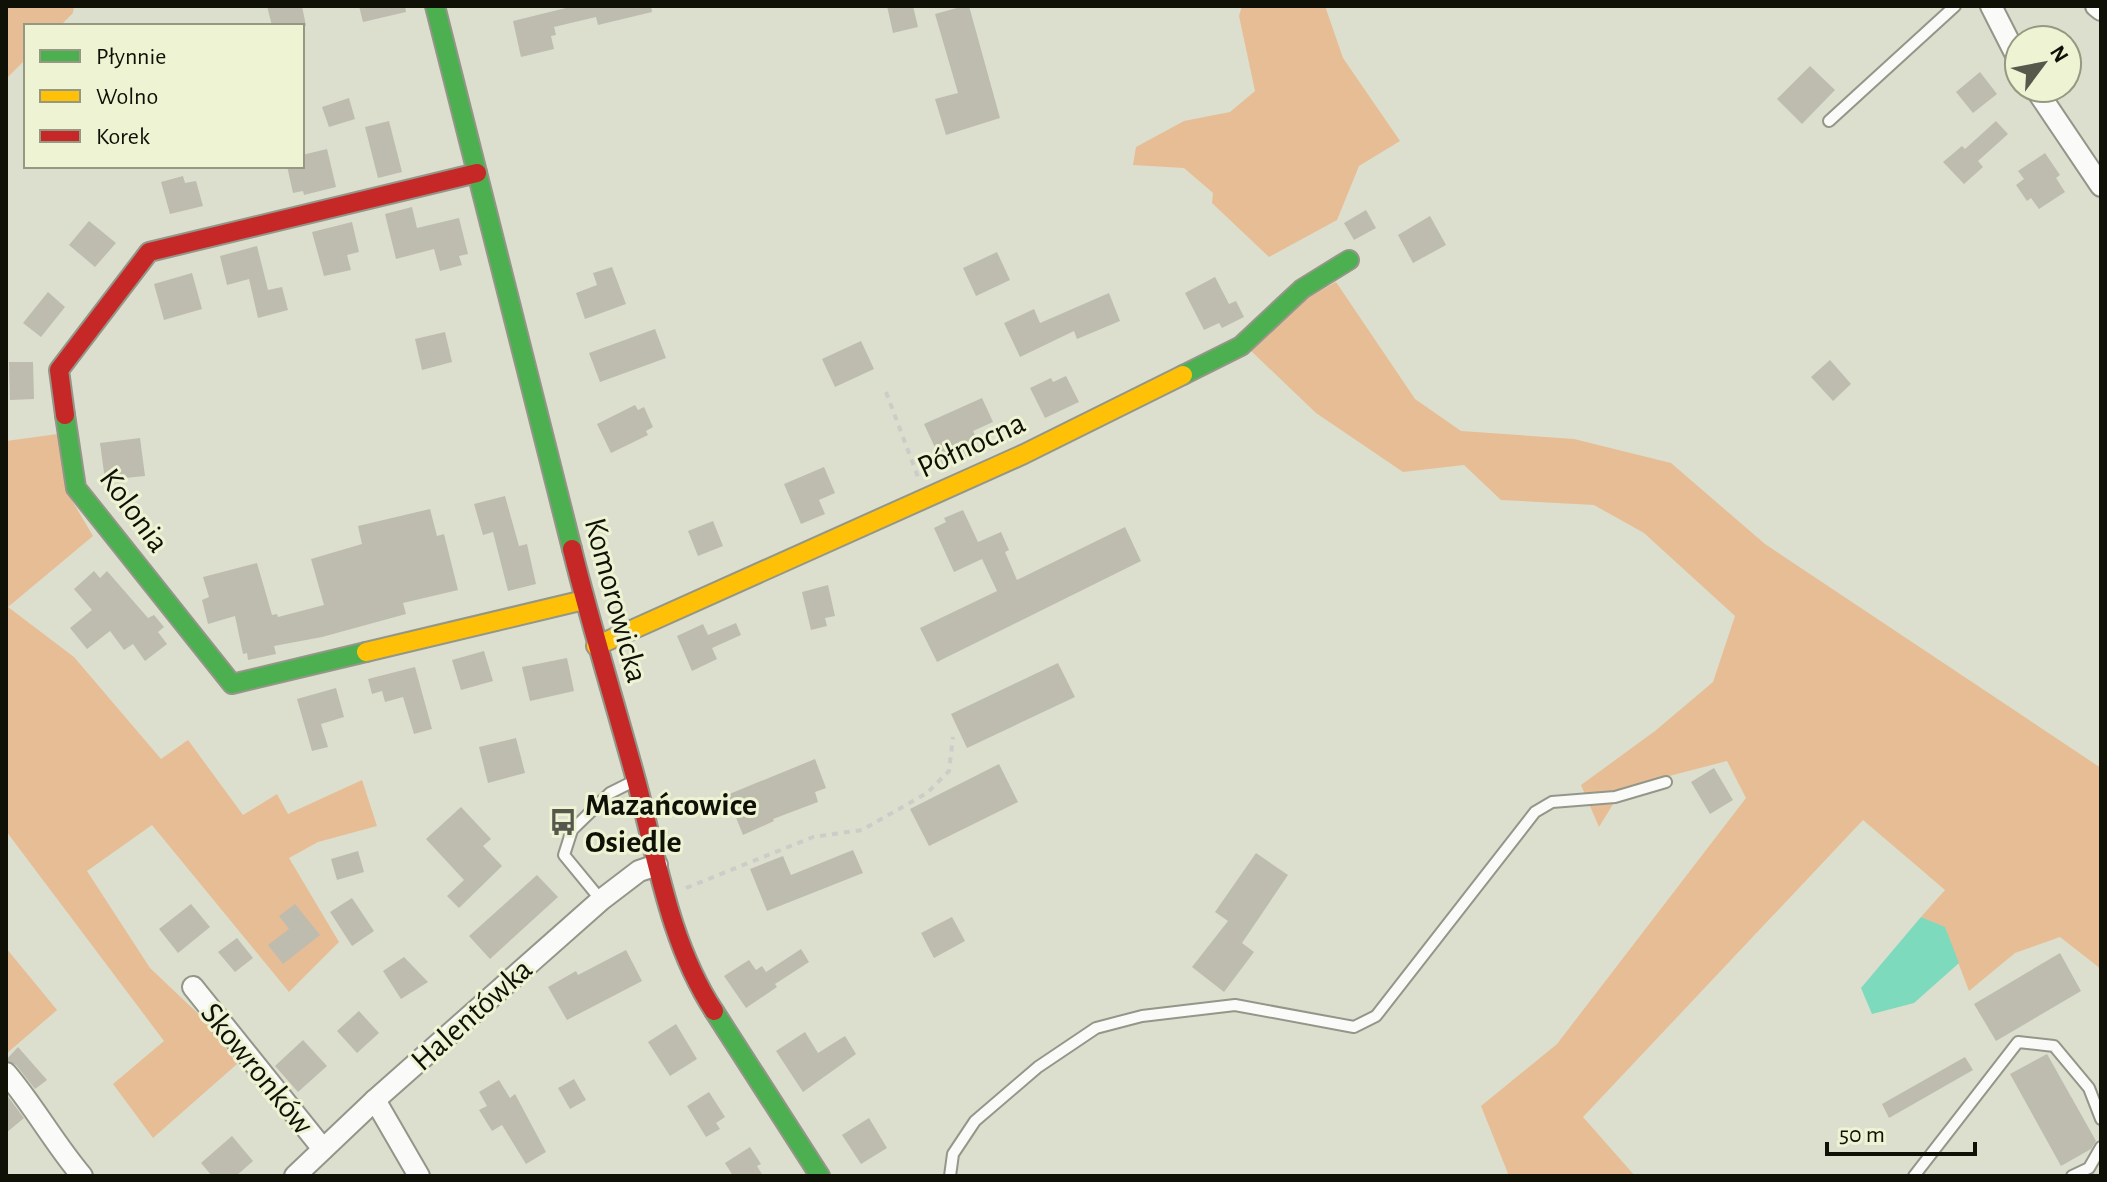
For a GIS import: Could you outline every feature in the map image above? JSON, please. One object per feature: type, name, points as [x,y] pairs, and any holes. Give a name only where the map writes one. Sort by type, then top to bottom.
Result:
[{"type":"street","name":"Komorowicka","points":[[435,6],[584,600],[636,780],[665,896],[685,956],[703,995],[820,1176]]},
{"type":"street","points":[[1991,6],[2003,30]]},
{"type":"street","points":[[2096,6],[2101,10]]},
{"type":"street","points":[[2046,104],[2101,186]]},
{"type":"street","name":"Kolonia","points":[[477,173],[149,252],[59,370],[76,488],[232,684],[584,600]]},
{"type":"street","name":"Północna","points":[[596,646],[1024,454],[1241,346],[1302,289],[1349,260]]},
{"type":"street","name":"Halentówka","points":[[295,1176],[375,1100],[601,900],[639,871],[657,865]]},
{"type":"street","name":"Skowronków","points":[[193,987],[323,1149]]},
{"type":"street","points":[[6,1073],[34,1106],[66,1157],[82,1176]]},
{"type":"street","points":[[375,1100],[419,1176]]},
{"type":"lane","points":[[1829,121],[1955,6]]},
{"type":"lane","points":[[601,900],[564,855],[572,830],[610,793],[636,780]]},
{"type":"lane","points":[[950,1176],[953,1154],[975,1121],[1038,1067],[1096,1028],[1142,1016],[1235,1005],[1354,1027],[1365,1023],[1376,1016],[1535,812],[1552,802],[1615,797],[1666,782]]},
{"type":"lane","points":[[1914,1176],[2018,1042],[2054,1046],[2089,1088],[2101,1119]]},
{"type":"lane","points":[[2072,1176],[2089,1168],[2101,1147]]},
{"type":"path","points":[[886,392],[925,498]]},
{"type":"path","points":[[665,896],[813,837],[862,830],[927,793],[949,771],[953,737]]},
{"type":"shaded area","points":[[6,6],[74,6],[73,13],[62,24],[24,24],[24,61],[6,79]]},
{"type":"shaded area","points":[[1242,6],[1325,6],[1343,58],[1400,141],[1359,166],[1337,220],[1269,257],[1212,203],[1213,193],[1184,168],[1133,165],[1136,147],[1184,121],[1230,112],[1255,91],[1239,16]]},
{"type":"shaded area","points":[[1336,282],[1415,399],[1461,431],[1574,439],[1671,463],[1765,544],[2101,768],[2101,969],[2060,937],[2015,953],[1969,991],[1945,928],[1921,917],[1945,890],[1863,820],[1583,1117],[1635,1176],[1509,1176],[1481,1106],[1557,1044],[1746,798],[1727,761],[1623,788],[1599,827],[1581,785],[1655,731],[1713,682],[1735,616],[1644,533],[1594,505],[1501,500],[1464,465],[1403,472],[1316,413],[1250,350],[1305,299]]},
{"type":"shaded area","points":[[58,434],[67,492],[93,536],[8,607],[74,657],[161,759],[188,740],[243,815],[277,794],[288,814],[362,780],[377,826],[318,842],[289,858],[339,942],[289,992],[152,825],[87,871],[150,968],[209,1024],[237,1064],[153,1138],[113,1084],[164,1041],[6,831],[6,441]]},
{"type":"shaded area","points":[[1921,917],[1945,927],[1959,963],[1914,1003],[1872,1014],[1861,988]]},
{"type":"shaded area","points":[[6,948],[57,1010],[6,1054]]},
{"type":"building","points":[[267,6],[302,6],[306,26],[272,24]]},
{"type":"building","points":[[359,6],[405,6],[406,12],[363,22]]},
{"type":"building","points":[[574,6],[651,6],[652,12],[598,25],[596,17],[554,27],[556,35],[551,36],[554,49],[521,57],[513,21]]},
{"type":"building","points":[[887,6],[913,6],[918,27],[893,33]]},
{"type":"building","points":[[969,6],[1000,118],[946,135],[935,99],[958,93],[935,14]]},
{"type":"building","points":[[1810,66],[1835,90],[1802,124],[1777,99]]},
{"type":"building","points":[[1980,72],[1997,94],[1973,113],[1956,92]]},
{"type":"building","points":[[349,98],[355,119],[329,127],[322,107]]},
{"type":"building","points":[[389,121],[402,172],[378,178],[365,127]]},
{"type":"building","points":[[1996,121],[2008,134],[1978,161],[1983,167],[1964,184],[1943,162],[1962,146],[1965,149]]},
{"type":"building","points":[[327,149],[336,187],[304,195],[303,191],[293,193],[287,168],[304,168],[304,155]]},
{"type":"building","points":[[2045,153],[2060,175],[2056,178],[2065,192],[2039,209],[2031,198],[2027,201],[2016,185],[2024,179],[2018,171]]},
{"type":"building","points":[[183,176],[185,183],[196,181],[203,206],[170,214],[161,182]]},
{"type":"building","points":[[412,207],[417,228],[459,218],[468,254],[459,256],[462,265],[440,271],[434,249],[396,259],[385,214]]},
{"type":"building","points":[[1366,210],[1376,228],[1354,240],[1344,223]]},
{"type":"building","points":[[1430,216],[1446,245],[1413,263],[1398,235]]},
{"type":"building","points":[[89,221],[116,243],[95,267],[69,245]]},
{"type":"building","points":[[352,222],[359,252],[347,255],[351,270],[324,276],[312,232]]},
{"type":"building","points":[[257,246],[268,290],[282,287],[288,310],[258,318],[249,279],[227,285],[220,256]]},
{"type":"building","points":[[997,252],[1010,280],[976,296],[963,268]]},
{"type":"building","points":[[612,267],[626,304],[585,319],[576,293],[597,285],[593,273]]},
{"type":"building","points":[[192,273],[202,309],[164,320],[154,284]]},
{"type":"building","points":[[1215,277],[1229,304],[1236,301],[1244,317],[1222,328],[1219,323],[1204,330],[1185,293]]},
{"type":"building","points":[[48,292],[65,307],[41,337],[23,323]]},
{"type":"building","points":[[1109,293],[1120,321],[1077,339],[1074,331],[1020,357],[1004,323],[1034,309],[1040,323]]},
{"type":"building","points":[[655,329],[666,358],[600,382],[589,353]]},
{"type":"building","points":[[445,332],[452,362],[422,370],[415,339]]},
{"type":"building","points":[[861,341],[874,369],[835,387],[822,359]]},
{"type":"building","points":[[1830,360],[1851,384],[1833,401],[1811,377]]},
{"type":"building","points":[[9,362],[33,362],[34,399],[10,400]]},
{"type":"building","points":[[1066,376],[1079,402],[1045,418],[1030,388],[1051,378],[1053,382]]},
{"type":"building","points":[[982,398],[993,422],[973,431],[978,442],[970,445],[974,454],[944,467],[924,424]]},
{"type":"building","points":[[635,405],[638,410],[644,407],[653,427],[646,431],[648,435],[611,453],[597,424]]},
{"type":"building","points":[[140,438],[145,476],[105,480],[100,443]]},
{"type":"building","points":[[824,467],[835,493],[819,500],[825,514],[801,524],[784,484]]},
{"type":"building","points":[[505,496],[519,546],[527,544],[536,584],[508,591],[493,532],[483,535],[474,504]]},
{"type":"building","points":[[430,509],[437,536],[444,534],[458,590],[403,603],[406,614],[322,637],[274,646],[276,654],[248,660],[247,653],[243,654],[235,616],[208,624],[202,600],[209,597],[203,577],[257,563],[272,615],[277,614],[278,617],[324,605],[311,559],[362,544],[358,526]]},
{"type":"building","points":[[963,510],[978,542],[1001,532],[1009,550],[1005,552],[1017,580],[1125,527],[1141,561],[937,662],[920,628],[997,591],[982,559],[954,572],[934,528],[946,522],[944,518]]},
{"type":"building","points":[[713,521],[723,546],[698,556],[688,531]]},
{"type":"building","points":[[94,571],[100,578],[107,571],[148,618],[154,615],[164,627],[158,632],[167,644],[145,661],[133,644],[124,650],[110,631],[87,649],[70,628],[92,610],[74,589]]},
{"type":"building","points":[[828,585],[835,616],[825,618],[827,626],[811,630],[802,592]]},
{"type":"building","points":[[736,623],[741,635],[712,648],[717,659],[692,671],[677,636],[703,624],[708,635]]},
{"type":"building","points":[[484,651],[493,681],[461,690],[452,660]]},
{"type":"building","points":[[567,658],[574,691],[530,701],[522,667]]},
{"type":"building","points":[[1058,663],[1075,697],[967,748],[951,714]]},
{"type":"building","points":[[415,667],[432,729],[414,734],[403,697],[385,702],[382,691],[372,694],[368,679]]},
{"type":"building","points":[[336,688],[344,717],[321,724],[328,747],[312,751],[297,699]]},
{"type":"building","points":[[516,738],[525,773],[488,783],[479,747]]},
{"type":"building","points":[[815,759],[826,788],[815,792],[818,802],[773,819],[743,835],[727,795]]},
{"type":"building","points":[[999,764],[1018,802],[929,846],[910,809]]},
{"type":"building","points":[[1714,768],[1733,800],[1710,814],[1691,782]]},
{"type":"building","points":[[461,807],[491,839],[483,846],[502,866],[459,908],[447,896],[464,880],[426,839]]},
{"type":"building","points":[[853,850],[863,873],[767,911],[750,869],[783,856],[791,875]]},
{"type":"building","points":[[358,851],[364,872],[337,880],[331,859]]},
{"type":"building","points":[[1256,853],[1288,875],[1242,943],[1254,952],[1224,992],[1192,967],[1228,921],[1215,912]]},
{"type":"building","points":[[537,875],[558,897],[490,959],[469,936]]},
{"type":"building","points":[[352,898],[374,931],[352,946],[330,912]]},
{"type":"building","points":[[191,904],[210,927],[178,953],[159,929]]},
{"type":"building","points":[[295,904],[320,935],[283,964],[268,945],[289,929],[279,916]]},
{"type":"building","points":[[952,917],[965,941],[934,958],[921,933]]},
{"type":"building","points":[[237,938],[253,958],[235,972],[218,952]]},
{"type":"building","points":[[801,949],[809,962],[746,1008],[724,976],[749,960],[756,970],[762,966],[766,972]]},
{"type":"building","points":[[626,950],[642,981],[567,1020],[548,987],[576,971],[578,975]]},
{"type":"building","points":[[2060,953],[2081,991],[1996,1041],[1974,1004]]},
{"type":"building","points":[[404,957],[428,982],[401,999],[383,971]]},
{"type":"building","points":[[359,1011],[379,1033],[357,1053],[337,1031]]},
{"type":"building","points":[[676,1024],[697,1059],[670,1076],[648,1042]]},
{"type":"building","points":[[805,1032],[818,1053],[845,1036],[856,1054],[803,1092],[776,1051]]},
{"type":"building","points":[[303,1040],[327,1066],[298,1092],[275,1066]]},
{"type":"building","points":[[18,1047],[47,1080],[35,1089],[16,1065],[6,1060]]},
{"type":"building","points":[[2047,1054],[2096,1141],[2091,1149],[2061,1166],[2010,1074]]},
{"type":"building","points":[[1965,1057],[1973,1070],[1889,1118],[1882,1104]]},
{"type":"building","points":[[574,1079],[586,1100],[570,1109],[558,1088]]},
{"type":"building","points":[[499,1080],[510,1098],[515,1094],[546,1152],[526,1164],[502,1125],[492,1131],[479,1110],[487,1106],[479,1092]]},
{"type":"building","points":[[709,1092],[725,1117],[716,1123],[720,1129],[706,1137],[687,1106]]},
{"type":"building","points":[[6,1094],[24,1118],[6,1133]]},
{"type":"building","points":[[869,1118],[887,1148],[861,1164],[842,1135]]},
{"type":"building","points":[[232,1136],[253,1161],[236,1176],[212,1176],[201,1163]]},
{"type":"building","points":[[750,1147],[761,1164],[757,1166],[763,1176],[733,1176],[725,1163]]},
{"type":"traffic: fast","points":[[435,6],[572,549]]},
{"type":"traffic: fast","points":[[1183,375],[1241,346],[1302,289],[1349,260]]},
{"type":"traffic: fast","points":[[65,415],[76,488],[232,684],[366,652]]},
{"type":"traffic: fast","points":[[714,1011],[820,1176]]},
{"type":"traffic: slow","points":[[596,646],[1024,454],[1183,375]]},
{"type":"traffic: slow","points":[[366,652],[584,600]]},
{"type":"traffic: jam","points":[[65,415],[59,370],[149,252],[477,173]]},
{"type":"traffic: jam","points":[[572,549],[666,899],[686,957],[714,1011]]},
{"type":"place","name":"Mazańcowice Osiedle","points":[[563,822]]}]
